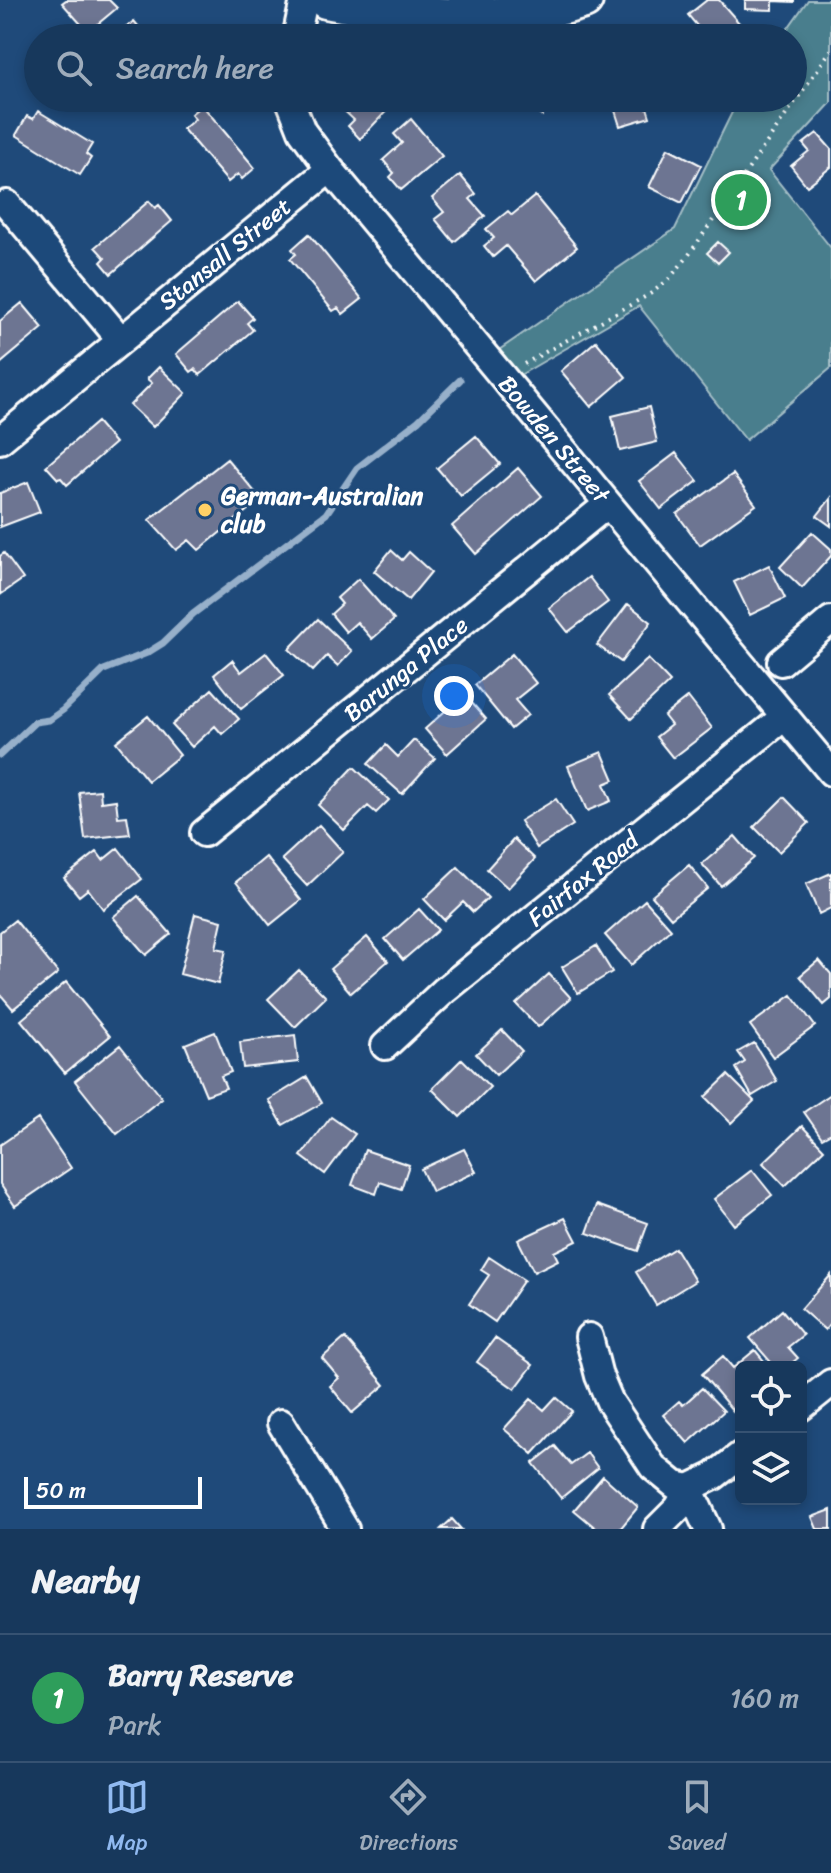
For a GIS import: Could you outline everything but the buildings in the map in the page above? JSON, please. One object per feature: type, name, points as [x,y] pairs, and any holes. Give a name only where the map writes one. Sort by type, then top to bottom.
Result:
[{"type":"street","points":[[299,24],[304,0]]},
{"type":"street","points":[[326,0],[415,16],[466,18],[527,13],[584,0]]},
{"type":"street","name":"Bowden Street","points":[[295,112],[302,131],[330,169],[831,772]]},
{"type":"street","name":"Stansall Street","points":[[0,440],[330,169]]},
{"type":"street","points":[[7,204],[121,340]]},
{"type":"street","name":"Barunga Place","points":[[204,833],[608,504]]},
{"type":"street","points":[[781,662],[831,620]]},
{"type":"street","name":"Fairfax Road","points":[[385,1046],[445,990],[784,717]]},
{"type":"street","points":[[589,1337],[599,1376],[610,1402],[653,1467],[675,1485],[689,1488]]},
{"type":"street","points":[[807,1402],[831,1383]]},
{"type":"street","points":[[281,1423],[345,1529]]},
{"type":"street","points":[[657,1529],[678,1508],[689,1488],[714,1476],[735,1460]]},
{"type":"street","points":[[689,1488],[708,1529]]},
{"type":"path","points":[[807,85],[831,50]]},
{"type":"path","points":[[520,367],[650,294],[667,281],[686,259],[788,112]]},
{"type":"shaded area","points":[[808,0],[828,0],[831,4],[831,103],[769,170],[831,248],[831,368],[746,440],[639,306],[520,375],[499,350],[675,229],[732,112],[807,112],[807,24],[791,24]]},
{"type":"waterway","points":[[0,755],[35,722],[49,720],[63,710],[104,670],[147,653],[163,643],[193,614],[326,514],[357,468],[418,421],[460,380]]},
{"type":"place","name":"Barry Reserve","points":[[741,200]]},
{"type":"place","name":"German-Australian club","points":[[205,510]]}]
